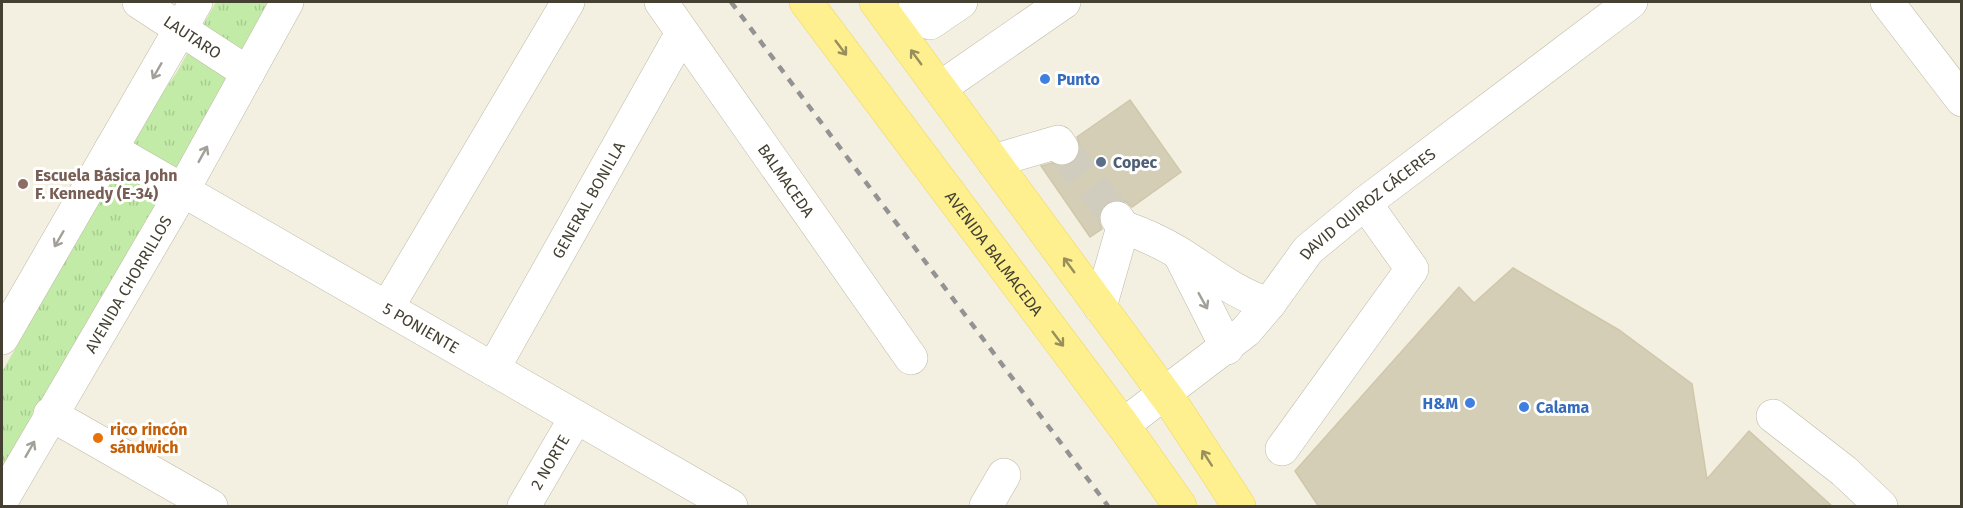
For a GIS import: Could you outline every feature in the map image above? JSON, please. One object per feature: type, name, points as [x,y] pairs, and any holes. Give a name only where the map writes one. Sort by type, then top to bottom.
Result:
[{"type":"main road","name":"AVENIDA BALMACEDA","points":[[806,2],[1123,425],[1180,507]]},
{"type":"main road","points":[[876,2],[1163,393],[1239,507]]},
{"type":"street","name":"LAUTARO","points":[[139,2],[188,15],[248,73]]},
{"type":"street","name":"AVENIDA CHORRILLOS","points":[[2,500],[50,414],[183,190],[287,2]]},
{"type":"street","points":[[387,308],[568,2]]},
{"type":"street","name":"BALMACEDA","points":[[661,2],[911,358]]},
{"type":"street","points":[[915,2],[930,23],[961,2]]},
{"type":"street","points":[[940,88],[1064,2]]},
{"type":"street","name":"DAVID QUIROZ CÁCERES","points":[[1123,425],[1163,393],[1227,348],[1246,331],[1269,304],[1308,250],[1365,203],[1631,2]]},
{"type":"street","points":[[1887,2],[1962,100]]},
{"type":"street","points":[[2,338],[188,15]]},
{"type":"street","name":"GENERAL BONILLA","points":[[493,369],[682,33]]},
{"type":"street","points":[[993,161],[1058,142],[1062,148]]},
{"type":"street","name":"5 PONIENTE","points":[[111,149],[731,507]]},
{"type":"street","points":[[1282,449],[1412,269],[1365,203]]},
{"type":"street","points":[[1100,307],[1120,222],[1180,254],[1236,291],[1269,304]]},
{"type":"street","points":[[1180,254],[1227,348]]},
{"type":"street","points":[[50,414],[211,507]]},
{"type":"street","points":[[1773,416],[1844,471],[1881,507]]},
{"type":"street","name":"2 NORTE","points":[[524,507],[576,417]]},
{"type":"street","points":[[986,507],[1004,475]]},
{"type":"green space","points":[[216,2],[275,2],[2,472],[2,372],[144,120],[177,72]]},
{"type":"building","points":[[1130,100],[1181,172],[1132,207],[1125,201],[1116,199],[1106,203],[1098,219],[1102,229],[1090,237],[1041,166],[1052,163],[1064,167],[1073,163],[1081,147],[1077,137]]},
{"type":"building","name":"Calama","points":[[1513,268],[1619,330],[1692,384],[1707,479],[1749,431],[1833,507],[1319,507],[1295,471],[1459,287],[1474,303]]},
{"type":"tunnel","points":[[1062,148],[1117,218]]},
{"type":"railway","points":[[731,2],[1108,506]]},
{"type":"place","name":"Punto","points":[[1045,79]]},
{"type":"place","name":"Copec","points":[[1101,162]]},
{"type":"place","name":"Escuela Básica John F. Kennedy (E-34)","points":[[23,184]]},
{"type":"place","name":"H&M","points":[[1470,403]]},
{"type":"place","name":"Calama","points":[[1524,407]]},
{"type":"place","name":"rico rincón sándwich","points":[[98,438]]}]
